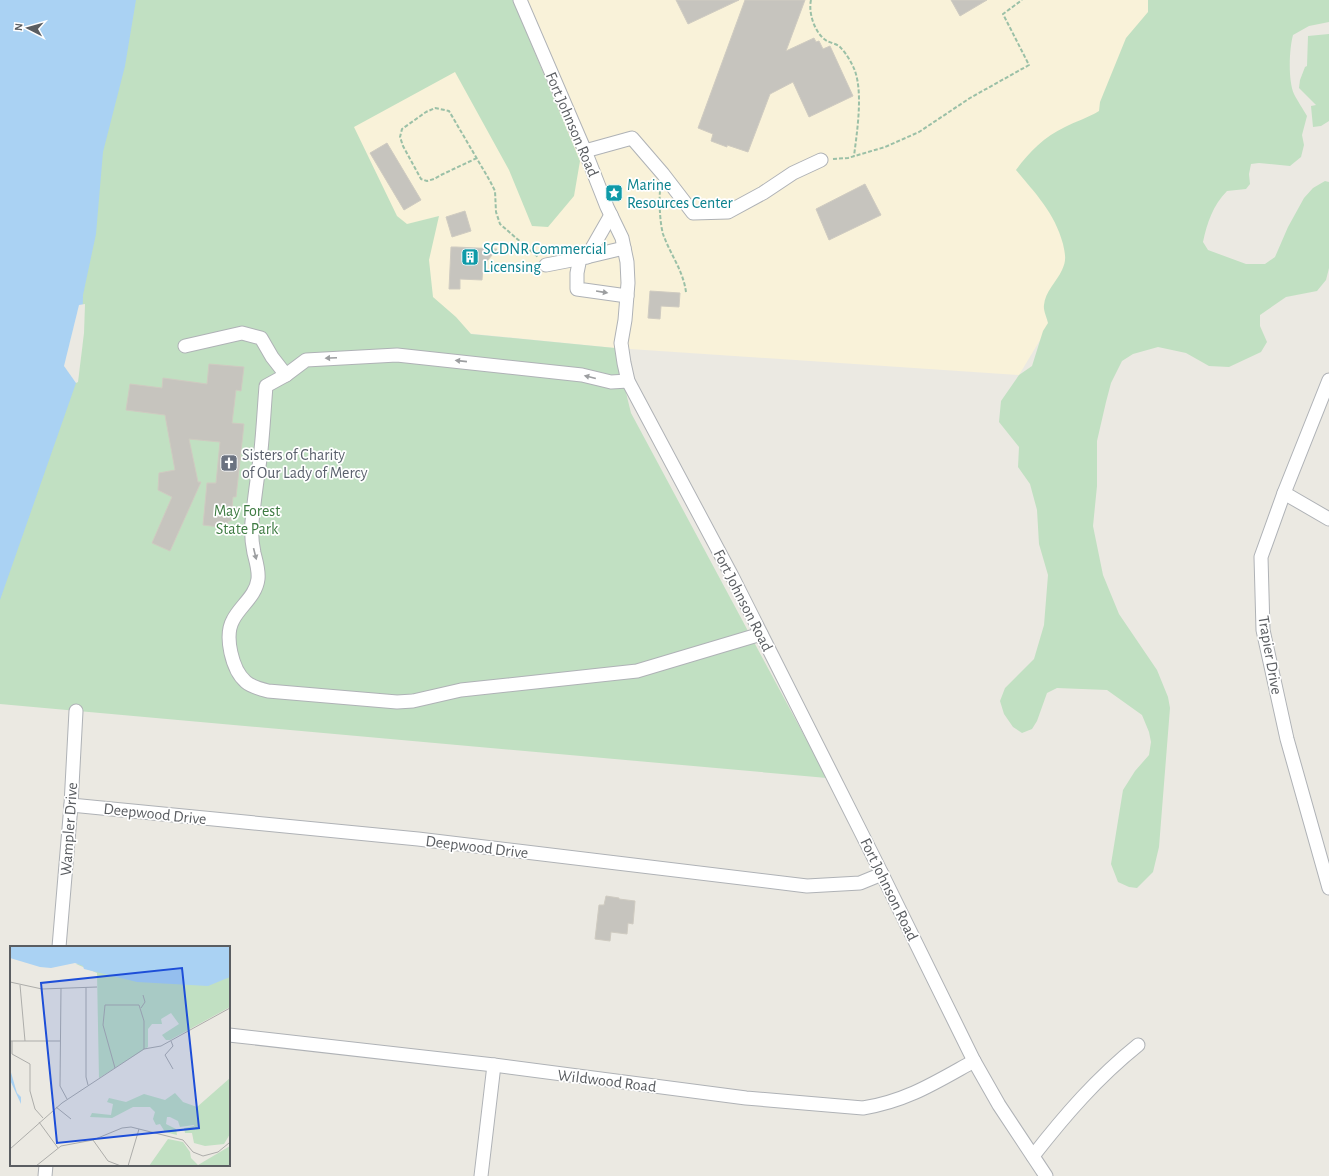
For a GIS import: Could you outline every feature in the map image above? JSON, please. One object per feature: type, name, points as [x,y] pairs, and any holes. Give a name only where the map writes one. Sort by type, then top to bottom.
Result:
[{"type":"street","name":"Fort Johnson Road","points":[[520,0],[622,238],[627,262],[628,283],[625,320],[621,343],[628,381],[732,576],[974,1061],[999,1105],[1046,1176]]},
{"type":"street","points":[[585,151],[632,138],[663,174],[693,213],[728,212],[763,193],[793,173],[821,160]]},
{"type":"street","points":[[611,215],[583,258],[577,273],[577,289],[627,296]]},
{"type":"street","points":[[546,265],[624,248]]},
{"type":"street","points":[[185,346],[242,333],[261,338],[272,357],[286,375]]},
{"type":"street","points":[[628,381],[611,382],[582,374],[397,355],[306,360],[286,375],[266,386],[260,457],[252,523],[252,540],[258,564],[258,578],[256,588],[233,620],[229,637],[232,660],[240,676],[251,685],[260,689],[396,702],[461,690],[637,672],[761,634]]},
{"type":"street","name":"Trapier Drive","points":[[1329,380],[1284,494],[1262,557],[1263,630],[1287,739],[1329,883],[1329,888]]},
{"type":"street","points":[[1284,494],[1329,519]]},
{"type":"street","name":"Wampler Drive","points":[[59,946],[76,712]]},
{"type":"street","name":"Deepwood Drive","points":[[70,805],[418,839],[807,886],[860,883],[882,874]]},
{"type":"street","name":"Wildwood Road","points":[[230,1035],[494,1065],[746,1098],[863,1108],[881,1105],[915,1093],[974,1061]]},
{"type":"street","points":[[1033,1156],[1071,1109],[1094,1084],[1138,1045]]},
{"type":"street","points":[[480,1176],[494,1065]]},
{"type":"street","points":[[45,1176],[46,1166]]},
{"type":"path","points":[[811,0],[810,5],[812,21],[820,35],[825,40],[839,46],[855,71],[859,104],[854,156]]},
{"type":"path","points":[[821,160],[854,156],[886,147],[919,132],[970,98],[1029,65],[1003,14],[1022,0]]},
{"type":"path","points":[[477,158],[434,179],[427,181],[421,179],[403,146],[400,136],[402,129],[426,112],[435,108],[449,110],[490,180],[495,191],[496,212],[500,224],[546,265]]},
{"type":"path","points":[[663,174],[659,192],[663,234],[679,268],[686,292]]},
{"type":"shaded area","name":"Marine Resources Center","points":[[136,0],[1245,0],[1019,375],[615,348],[83,295]]},
{"type":"green space","name":"May Forest State Park","points":[[19,0],[513,0],[580,161],[574,196],[548,227],[532,226],[509,170],[455,72],[354,127],[397,216],[407,224],[439,216],[429,260],[433,297],[456,317],[471,334],[615,348],[631,413],[827,778],[0,704],[0,113]]},
{"type":"green space","points":[[1148,0],[1329,0],[1329,22],[1309,26],[1293,35],[1290,57],[1292,88],[1307,116],[1302,135],[1304,145],[1301,157],[1290,166],[1259,163],[1251,164],[1249,174],[1250,184],[1246,189],[1227,191],[1222,196],[1211,215],[1203,242],[1208,250],[1246,264],[1265,264],[1275,257],[1288,227],[1304,198],[1313,188],[1325,181],[1329,182],[1329,268],[1326,280],[1317,291],[1286,297],[1260,315],[1260,326],[1267,342],[1261,352],[1229,367],[1209,366],[1186,353],[1158,347],[1133,354],[1122,361],[1111,383],[1097,441],[1097,486],[1093,526],[1103,575],[1119,614],[1157,670],[1168,697],[1170,708],[1159,847],[1153,872],[1137,888],[1129,887],[1118,882],[1111,864],[1123,790],[1135,771],[1149,755],[1151,742],[1149,732],[1142,715],[1107,690],[1057,688],[1047,693],[1037,721],[1032,729],[1022,733],[1013,727],[1004,714],[1000,701],[1005,688],[1034,659],[1044,625],[1048,575],[1039,544],[1037,510],[1030,484],[1018,467],[1019,447],[999,422],[1001,401],[1019,375],[1032,366],[1043,331],[1048,323],[1044,309],[1045,300],[1064,266],[1065,260],[1063,244],[1050,213],[1016,170],[1032,151],[1050,135],[1099,111],[1100,102],[1126,38],[1148,12]]},
{"type":"green space","points":[[1329,34],[1329,121],[1321,126],[1313,127],[1311,106],[1316,105],[1299,88],[1300,80],[1305,67],[1307,66],[1308,36]]},
{"type":"water","points":[[0,0],[136,0],[125,66],[103,152],[96,234],[83,295],[82,333],[76,383],[0,600]]},
{"type":"pier","points":[[85,304],[84,333],[78,382],[76,383],[64,366],[79,305]]},
{"type":"building","points":[[676,0],[739,0],[688,24]]},
{"type":"building","points":[[745,0],[805,0],[786,51],[814,38],[816,42],[819,41],[823,49],[830,46],[853,96],[809,117],[793,82],[770,94],[748,152],[711,141],[713,134],[698,128]]},
{"type":"building","points":[[951,0],[987,0],[960,16]]},
{"type":"building","points":[[387,143],[421,200],[404,210],[370,153]]},
{"type":"building","points":[[865,184],[881,215],[829,240],[816,209]]},
{"type":"building","points":[[465,211],[471,231],[452,237],[446,217]]},
{"type":"building","name":"SCDNR Commercial Licensing","points":[[451,247],[497,249],[483,266],[482,280],[460,279],[460,289],[449,289]]},
{"type":"building","points":[[650,291],[680,293],[679,307],[661,306],[660,319],[648,318]]},
{"type":"building","name":"Sisters of Charity of Our Lady of Mercy","points":[[209,364],[244,367],[241,391],[236,390],[232,423],[244,424],[236,497],[233,497],[231,521],[228,521],[228,528],[203,525],[207,483],[216,483],[220,442],[189,439],[198,482],[201,482],[170,551],[152,543],[172,497],[158,490],[159,473],[175,470],[165,415],[126,410],[130,384],[162,388],[163,378],[207,384]]},
{"type":"building","points":[[606,896],[635,901],[633,924],[628,923],[627,934],[611,932],[610,941],[595,939],[599,905],[604,905]]},
{"type":"place","name":"Marine Resources Center","points":[[614,193]]},
{"type":"place","name":"SCDNR Commercial Licensing","points":[[470,257]]},
{"type":"place","name":"Sisters of Charity of Our Lady of Mercy","points":[[229,463]]}]
